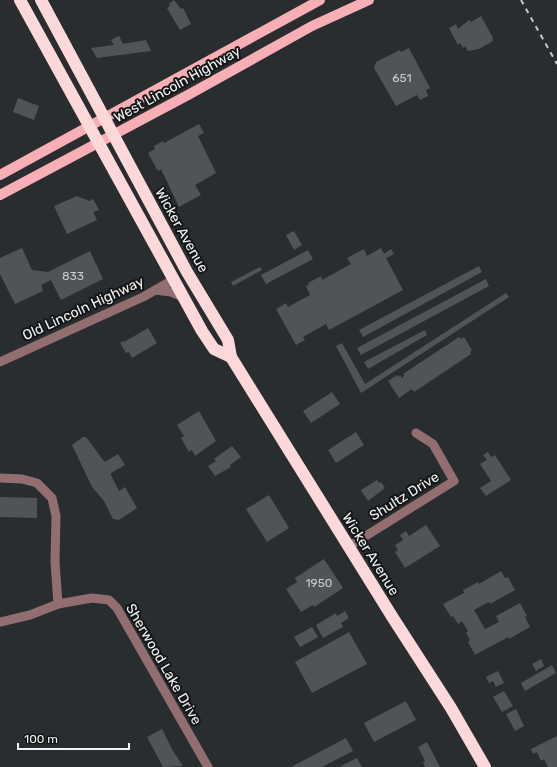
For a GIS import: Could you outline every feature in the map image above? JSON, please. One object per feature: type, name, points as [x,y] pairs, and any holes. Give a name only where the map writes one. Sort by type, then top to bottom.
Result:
[{"type":"highway","points":[[20,0],[183,297],[214,349],[231,357]]},
{"type":"highway","name":"Wicker Avenue","points":[[41,0],[176,252],[228,340],[231,357],[348,547],[451,708],[485,767]]},
{"type":"highway","points":[[173,280],[181,278],[202,308],[209,309]]},
{"type":"main road","name":"West Lincoln Highway","points":[[0,175],[320,0]]},
{"type":"main road","name":"West Lincoln Highway","points":[[0,195],[312,26],[369,0]]},
{"type":"street","name":"Old Lincoln Highway","points":[[0,362],[155,290],[173,280]]},
{"type":"street","name":"Old Lincoln Highway","points":[[155,290],[171,292],[183,297]]},
{"type":"street","name":"Shultz Drive","points":[[348,547],[454,481],[433,444],[416,433]]},
{"type":"street","points":[[0,478],[22,479],[37,483],[52,498],[56,516],[55,562],[58,604]]},
{"type":"street","name":"Sherwood Lake Drive","points":[[0,622],[30,616],[58,604],[92,598],[109,600],[117,608],[208,767]]},
{"type":"building","points":[[174,0],[181,9],[183,8],[191,24],[180,30],[167,8]]},
{"type":"building","points":[[481,16],[493,38],[493,41],[479,49],[468,51],[465,46],[463,48],[460,43],[458,45],[449,28],[456,24],[458,29],[469,20],[471,22]]},
{"type":"building","points":[[119,36],[123,44],[146,40],[151,51],[97,58],[91,48],[114,45],[111,40]]},
{"type":"building","points":[[409,48],[430,88],[426,90],[428,96],[420,100],[417,95],[396,106],[374,68],[376,62],[400,50],[401,52]]},
{"type":"building","points":[[18,98],[39,106],[34,120],[13,112]]},
{"type":"building","points":[[199,124],[204,133],[198,136],[216,173],[195,185],[201,195],[179,207],[161,169],[158,171],[148,153],[155,149],[154,146],[163,141],[164,143]]},
{"type":"building","points":[[77,196],[89,201],[93,199],[99,210],[93,212],[97,220],[67,234],[54,206]]},
{"type":"building","points":[[294,231],[302,245],[294,250],[286,235]]},
{"type":"building","points":[[22,248],[32,270],[48,272],[90,251],[103,279],[61,300],[51,280],[41,285],[43,291],[15,304],[0,274],[0,258]]},
{"type":"building","points":[[381,248],[384,254],[391,249],[394,254],[386,258],[403,290],[329,330],[326,324],[303,337],[305,340],[296,345],[276,309],[286,303],[288,307],[310,295],[306,286],[309,285],[308,283],[321,276],[322,280],[351,264],[347,258],[364,249],[367,256]]},
{"type":"building","points":[[308,250],[313,259],[266,284],[261,275]]},
{"type":"building","points":[[479,266],[482,272],[363,337],[359,330]]},
{"type":"building","points":[[260,267],[262,270],[233,286],[231,282]]},
{"type":"building","points":[[486,279],[489,286],[361,355],[357,348]]},
{"type":"building","points":[[506,293],[509,297],[361,393],[336,346],[342,343],[365,384]]},
{"type":"building","points":[[148,328],[157,343],[132,358],[129,352],[126,353],[120,343]]},
{"type":"building","points":[[425,330],[427,335],[368,369],[364,362]]},
{"type":"building","points":[[459,337],[461,339],[464,337],[472,350],[470,352],[471,354],[414,392],[412,389],[399,398],[388,381],[397,375],[398,377],[400,375],[402,378],[404,376],[403,374]]},
{"type":"building","points":[[332,392],[340,404],[311,423],[303,411]]},
{"type":"building","points":[[199,411],[216,441],[195,456],[192,450],[189,452],[181,438],[184,436],[177,425]]},
{"type":"building","points":[[356,432],[364,445],[336,463],[328,450]]},
{"type":"building","points":[[83,437],[86,437],[105,462],[118,454],[125,465],[111,473],[111,475],[119,491],[125,487],[137,508],[119,520],[113,519],[104,501],[92,487],[72,445]]},
{"type":"building","points":[[232,446],[241,457],[230,465],[231,467],[215,476],[208,466],[216,461],[214,459]]},
{"type":"building","points":[[488,452],[491,457],[495,455],[511,480],[486,496],[480,488],[491,481],[480,464],[487,460],[483,455]]},
{"type":"building","points":[[377,480],[379,483],[381,482],[385,488],[368,501],[361,490]]},
{"type":"building","points":[[269,495],[289,528],[267,542],[246,509]]},
{"type":"building","points":[[0,497],[37,498],[37,518],[0,517]]},
{"type":"building","points":[[426,525],[440,546],[405,568],[395,552],[398,550],[395,545],[403,540],[400,535],[406,531],[409,536]]},
{"type":"building","points":[[324,559],[343,588],[314,607],[313,605],[301,612],[286,589],[297,582],[295,578]]},
{"type":"building","points":[[501,571],[505,578],[508,577],[515,590],[490,604],[489,602],[474,610],[485,629],[499,622],[496,616],[520,603],[527,616],[525,617],[530,627],[475,655],[468,642],[470,640],[466,633],[468,631],[462,621],[458,624],[453,616],[451,617],[443,604],[464,593],[463,590],[478,582],[479,584]]},
{"type":"building","points":[[345,611],[349,618],[341,623],[343,627],[323,638],[316,625],[336,613],[337,616]]},
{"type":"building","points":[[312,627],[318,637],[300,647],[294,637]]},
{"type":"building","points":[[349,632],[367,664],[312,693],[295,662]]},
{"type":"building","points":[[541,659],[544,666],[536,671],[532,664]]},
{"type":"building","points":[[552,665],[556,673],[525,691],[521,683]]},
{"type":"building","points":[[498,671],[504,683],[496,687],[493,681],[489,683],[486,677]]},
{"type":"building","points":[[504,691],[513,706],[502,712],[493,697]]},
{"type":"building","points":[[406,701],[416,720],[374,742],[364,723]]},
{"type":"building","points":[[516,709],[524,726],[515,731],[506,714]]},
{"type":"building","points":[[162,729],[173,751],[183,766],[163,767],[147,737]]},
{"type":"building","points":[[557,736],[557,767],[548,767],[544,759],[541,761],[537,752],[533,754],[531,749]]},
{"type":"building","points":[[346,738],[353,751],[322,767],[291,767]]},
{"type":"building","points":[[427,742],[440,767],[425,767],[423,762],[425,761],[418,747]]},
{"type":"building","points":[[357,758],[362,767],[339,767]]},
{"type":"railway","points":[[521,0],[557,64]]}]
